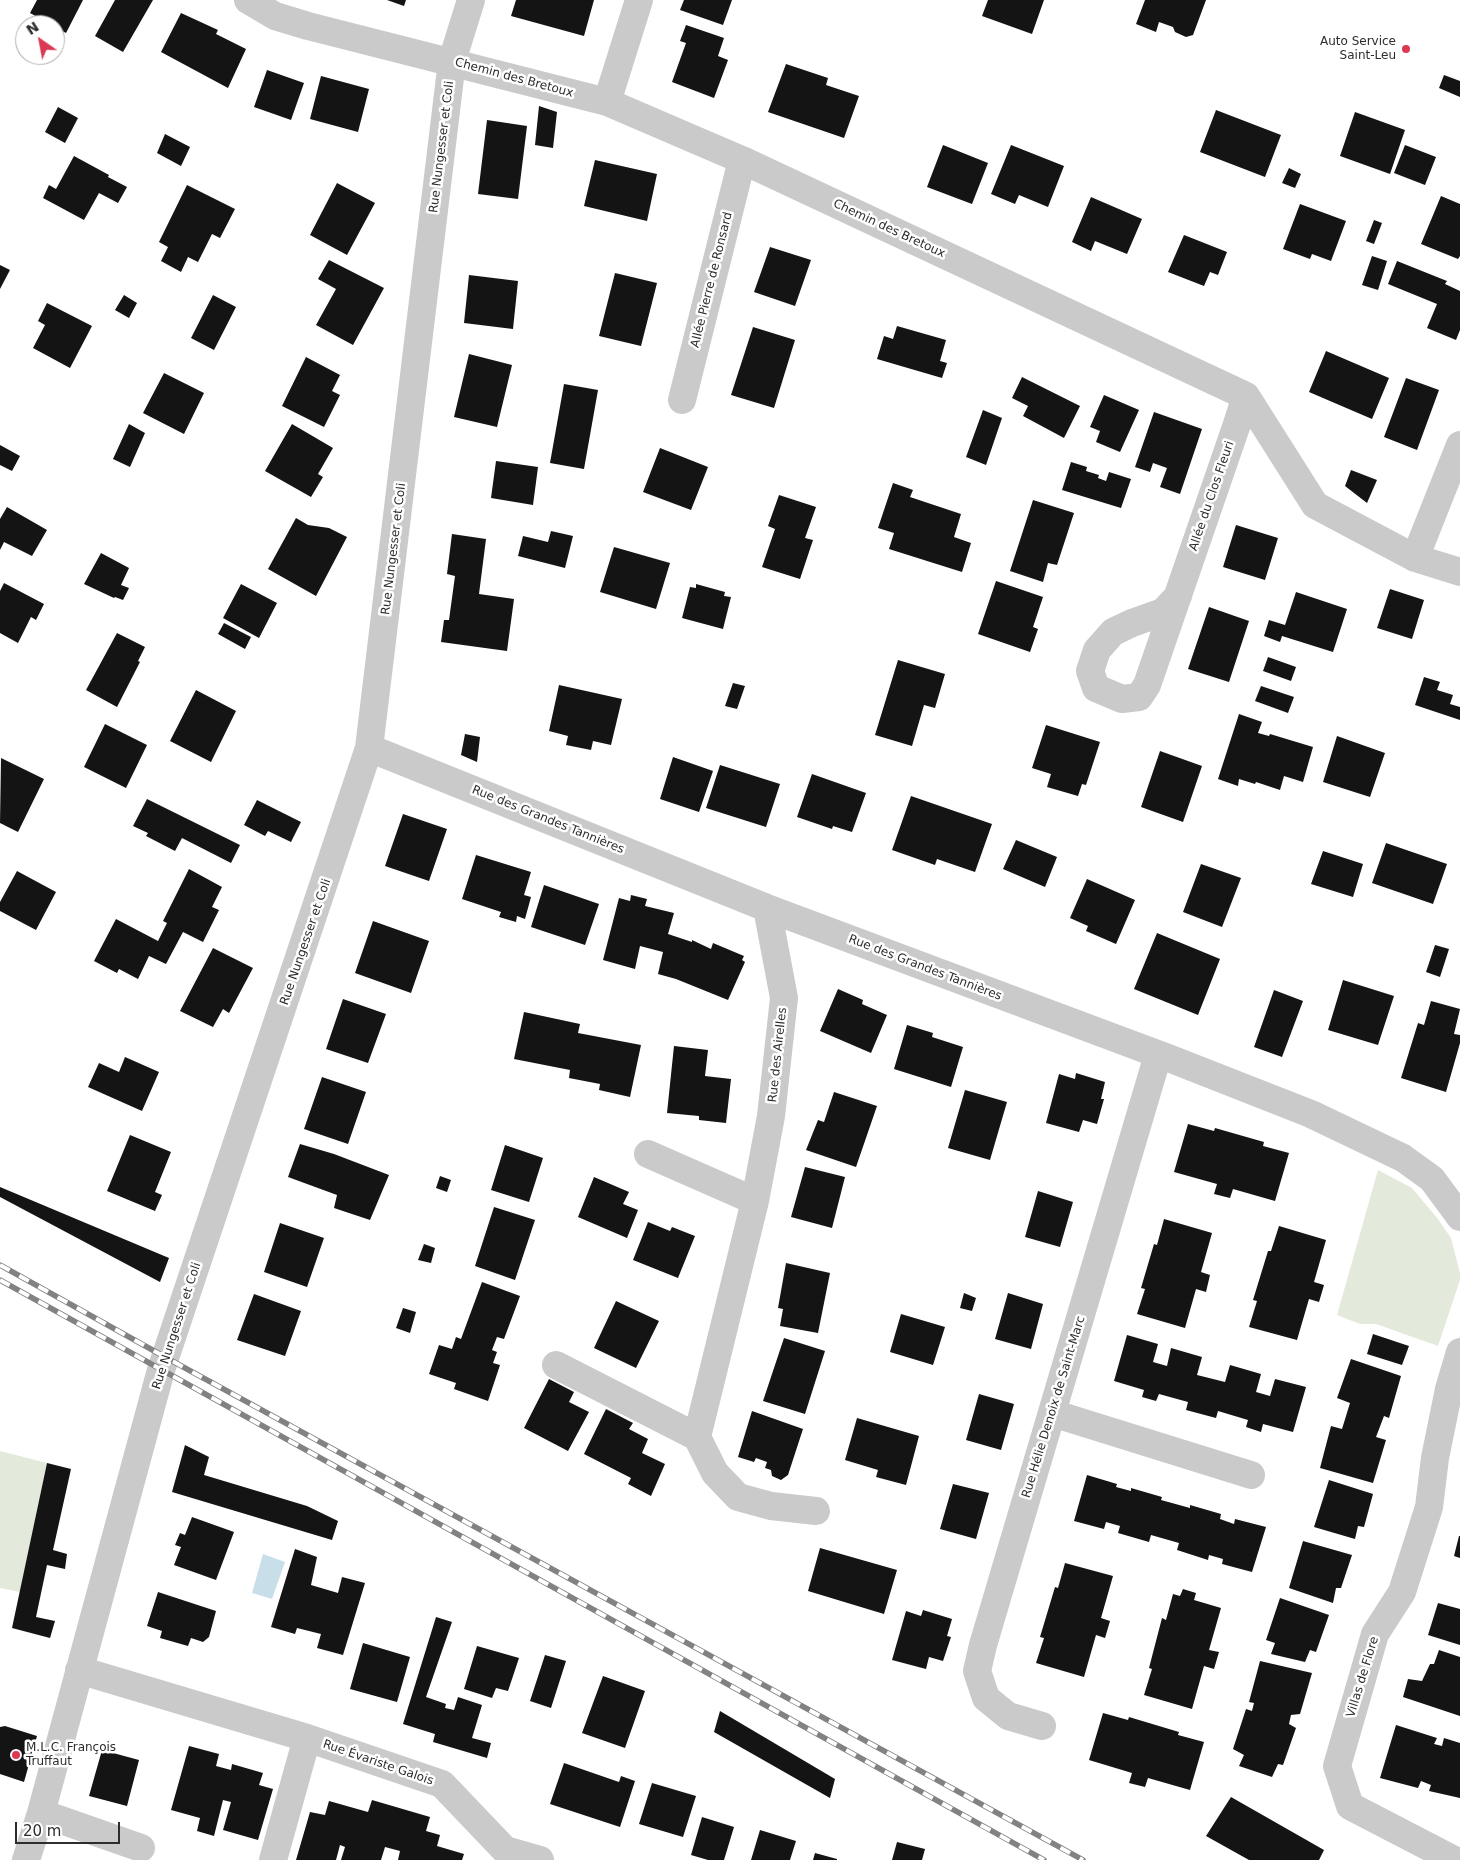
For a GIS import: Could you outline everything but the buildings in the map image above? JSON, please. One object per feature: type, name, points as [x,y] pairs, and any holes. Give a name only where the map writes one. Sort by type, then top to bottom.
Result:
[{"type":"street","name":"Chemin des Bretoux","points":[[248,0],[275,16],[308,26],[452,61],[607,102],[742,160],[1246,396]]},
{"type":"street","name":"Rue Nungesser et Coli","points":[[26,1860],[41,1813],[161,1370],[369,748],[452,61],[471,0]]},
{"type":"street","points":[[607,102],[639,0]]},
{"type":"street","name":"Allée Pierre de Ronsard","points":[[682,400],[742,160]]},
{"type":"street","points":[[1246,396],[1315,505],[1415,558],[1460,572]]},
{"type":"street","name":"Allée du Clos Fleuri","points":[[1178,596],[1246,396]]},
{"type":"street","points":[[1415,558],[1460,445]]},
{"type":"street","name":"Rue des Grandes Tannières","points":[[369,748],[767,908],[1312,1114],[1403,1158],[1432,1179],[1460,1217]]},
{"type":"street","name":"Rue des Airelles","points":[[697,1437],[755,1201],[771,1116],[784,998],[767,908]]},
{"type":"street","name":"Rue Hélie Denoix de Saint-Marc","points":[[1042,1726],[1008,1716],[986,1698],[977,1672],[983,1645],[1158,1055]]},
{"type":"street","points":[[648,1154],[755,1201]]},
{"type":"street","name":"Villas de Flore","points":[[1454,1853],[1350,1806],[1337,1766],[1375,1634],[1402,1592],[1429,1507],[1435,1458],[1442,1423],[1449,1389],[1460,1352]]},
{"type":"street","points":[[556,1365],[697,1437],[715,1473],[738,1497],[771,1506],[816,1511]]},
{"type":"street","points":[[1052,1413],[1252,1475]]},
{"type":"street","name":"Rue Évariste Galois","points":[[79,1670],[307,1738],[442,1784],[505,1850],[540,1860]]},
{"type":"street","name":"Rue Évariste Galois","points":[[272,1860],[307,1738]]},
{"type":"street","points":[[41,1813],[140,1848]]},
{"type":"green space","points":[[1378,1170],[1412,1188],[1451,1238],[1460,1280],[1438,1346],[1376,1324],[1360,1324],[1337,1315]]},
{"type":"green space","points":[[0,1451],[47,1463],[20,1592],[0,1588]]},
{"type":"water","points":[[263,1554],[285,1562],[272,1599],[252,1593]]},
{"type":"railway","points":[[0,1265],[1083,1860]]},
{"type":"railway","points":[[0,1280],[1044,1860]]},
{"type":"place","name":"Auto Service Saint-Leu","points":[[1406,49]]},
{"type":"place","name":"M.L.C. François Truffaut","points":[[16,1755]]}]
